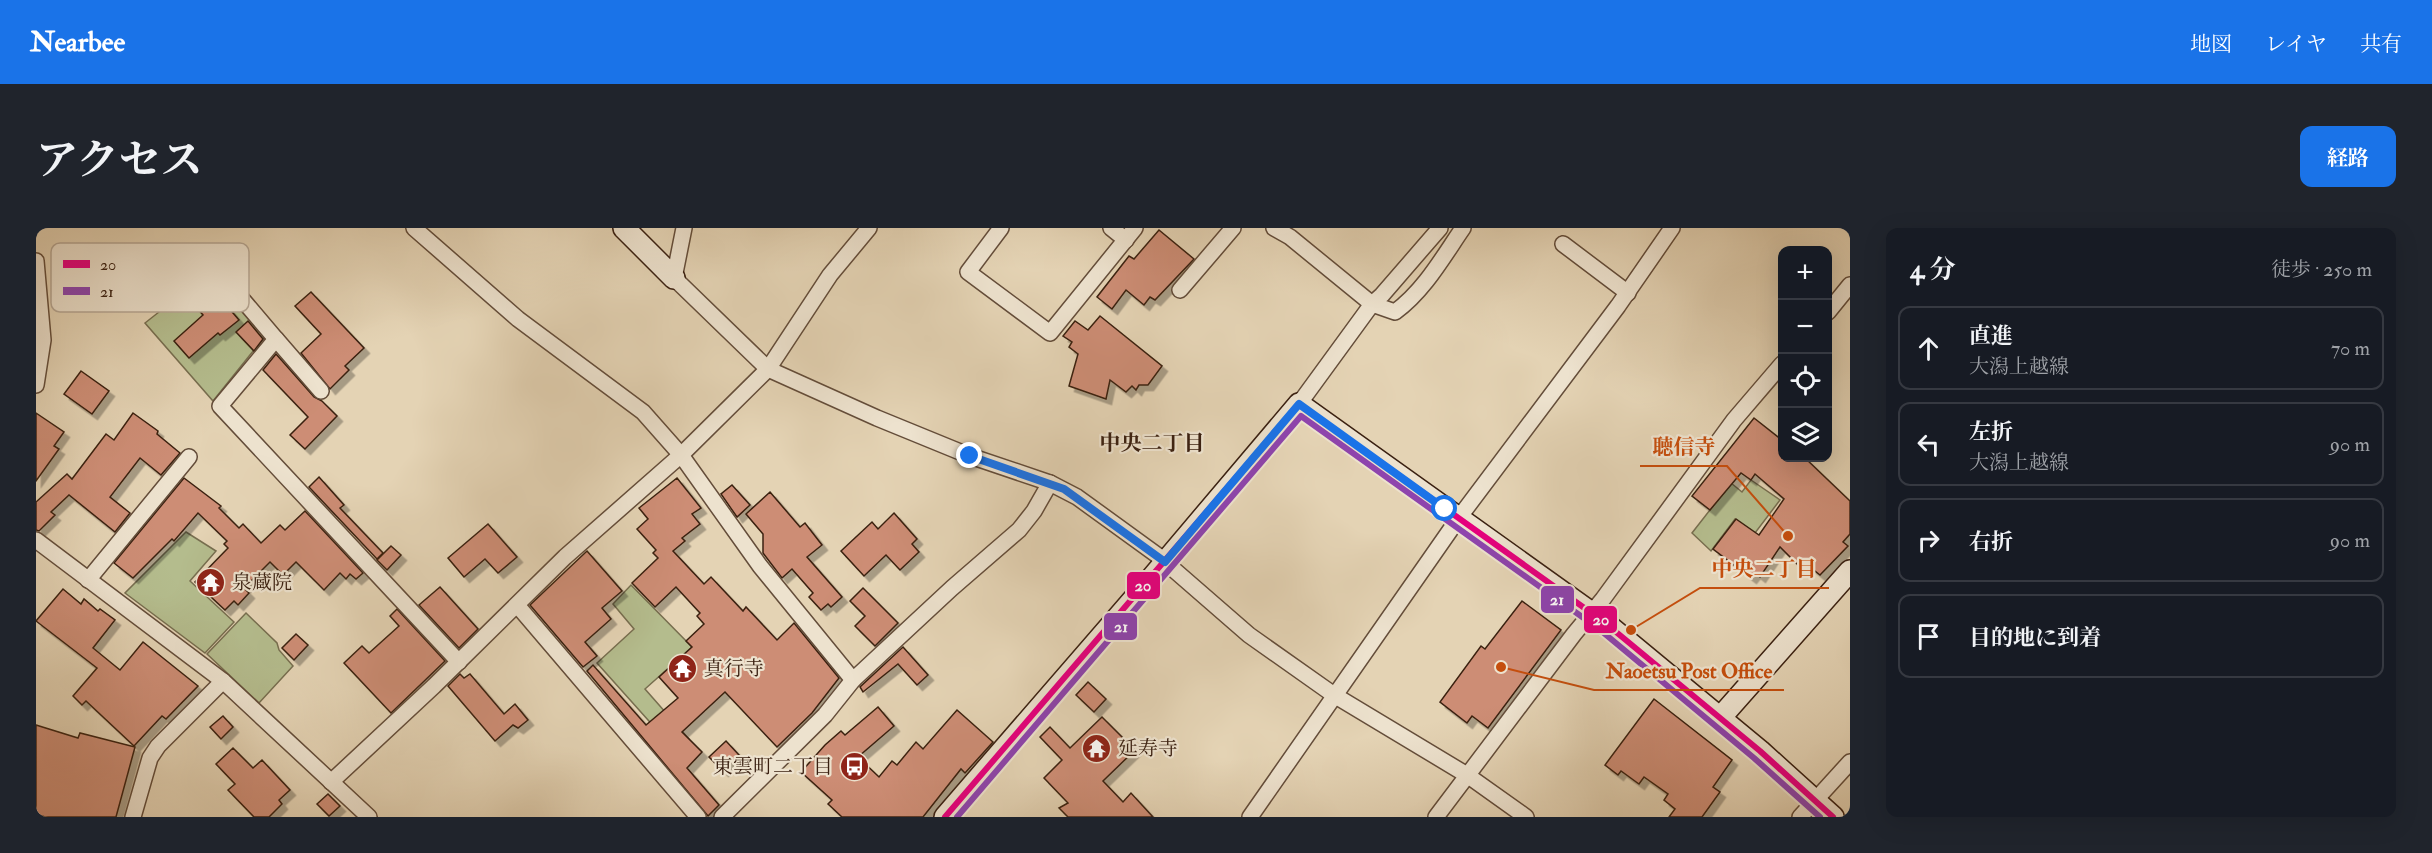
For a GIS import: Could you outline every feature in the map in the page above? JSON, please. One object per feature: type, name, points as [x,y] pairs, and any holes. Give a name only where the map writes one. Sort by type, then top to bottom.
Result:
[{"type":"main road","points":[[624,228],[674,278]]},
{"type":"main road","points":[[945,817],[1299,404],[1592,613],[1720,718],[1833,817]]},
{"type":"main road","points":[[1720,718],[1850,571]]},
{"type":"street","points":[[414,228],[518,319],[643,412],[681,455],[760,566],[853,680]]},
{"type":"street","points":[[684,228],[674,278],[768,369],[970,456],[1050,483],[1077,497],[1165,562],[1249,634],[1334,695],[1467,775],[1526,817]]},
{"type":"street","points":[[331,782],[459,662],[604,520],[681,455],[768,369],[830,275],[869,228]]},
{"type":"street","points":[[1001,228],[968,272],[1050,333],[1130,234],[1111,228]]},
{"type":"street","points":[[1180,290],[1233,228]]},
{"type":"street","points":[[1274,228],[1294,233],[1372,304],[1395,312],[1409,302],[1463,228]]},
{"type":"street","points":[[1299,404],[1372,304],[1440,228]]},
{"type":"street","points":[[1250,817],[1458,519],[1628,292],[1672,228]]},
{"type":"street","points":[[1563,244],[1628,292]]},
{"type":"street","points":[[36,261],[43,340],[36,385]]},
{"type":"street","points":[[1832,306],[1850,285]]},
{"type":"street","points":[[249,307],[321,391]]},
{"type":"street","points":[[276,339],[220,406],[459,662]]},
{"type":"street","points":[[1436,817],[1592,613],[1734,420],[1778,369]]},
{"type":"street","points":[[88,580],[189,458]]},
{"type":"street","points":[[722,817],[825,715],[853,680],[952,588],[1019,530],[1034,512],[1050,483]]},
{"type":"street","points":[[36,540],[223,681],[369,817]]},
{"type":"street","points":[[518,604],[698,817]]},
{"type":"street","points":[[133,817],[150,758],[158,746],[223,681]]},
{"type":"street","points":[[1800,817],[1850,762]]},
{"type":"green space","points":[[159,312],[246,312],[266,335],[213,401],[145,323]]},
{"type":"green space","points":[[1751,480],[1780,500],[1755,533],[1735,519],[1711,551],[1692,533],[1731,483],[1742,492]]},
{"type":"green space","points":[[186,532],[216,551],[190,581],[234,622],[205,653],[125,593]]},
{"type":"green space","points":[[631,585],[692,647],[645,689],[689,739],[674,749],[597,663],[634,629],[613,604]]},
{"type":"green space","points":[[246,613],[277,643],[279,650],[293,666],[259,703],[207,654]]},
{"type":"building","points":[[1159,230],[1194,259],[1155,300],[1150,297],[1144,305],[1126,290],[1112,309],[1097,297],[1129,256],[1134,259]]},
{"type":"building","points":[[311,292],[364,348],[345,366],[349,370],[330,389],[301,353],[321,334],[295,306]]},
{"type":"building","points":[[200,312],[232,312],[239,320],[220,335],[218,333],[189,358],[174,341],[203,315]]},
{"type":"building","points":[[1100,316],[1162,366],[1148,385],[1139,385],[1136,390],[1132,386],[1126,392],[1110,380],[1106,399],[1069,386],[1078,354],[1069,347],[1072,342],[1063,336],[1075,321],[1088,330]]},
{"type":"building","points":[[248,321],[263,339],[254,351],[236,332]]},
{"type":"building","points":[[276,354],[314,397],[322,401],[337,416],[305,449],[290,435],[308,417],[263,370]]},
{"type":"building","points":[[81,371],[109,391],[92,414],[64,394]]},
{"type":"building","points":[[36,413],[64,432],[54,446],[59,449],[36,481]]},
{"type":"building","points":[[133,413],[158,431],[157,434],[180,453],[161,475],[140,458],[110,497],[130,513],[115,532],[69,495],[51,512],[55,515],[39,531],[36,530],[36,502],[67,474],[72,479],[106,434],[114,440]]},
{"type":"building","points":[[1754,418],[1778,437],[1778,462],[1809,462],[1850,501],[1850,534],[1843,542],[1848,546],[1820,575],[1805,563],[1801,568],[1780,547],[1760,577],[1755,573],[1751,578],[1713,549],[1736,519],[1759,535],[1784,499],[1755,474],[1751,480],[1741,473],[1710,510],[1692,496]]},
{"type":"building","points":[[319,477],[344,505],[340,508],[383,553],[377,559],[309,487]]},
{"type":"building","points":[[184,478],[221,506],[219,508],[239,528],[243,524],[261,543],[280,525],[285,530],[305,511],[363,573],[356,579],[350,574],[346,579],[340,573],[324,590],[296,562],[283,575],[270,562],[244,588],[249,593],[238,605],[234,601],[225,610],[195,582],[228,548],[224,544],[227,541],[198,513],[174,541],[172,539],[133,578],[114,563]]},
{"type":"building","points":[[677,478],[701,508],[692,514],[700,524],[682,538],[685,541],[673,551],[704,584],[711,577],[743,611],[746,607],[777,640],[794,623],[839,678],[812,713],[777,747],[725,692],[682,732],[702,752],[687,768],[719,805],[708,816],[587,671],[593,665],[646,725],[678,698],[659,677],[692,647],[686,641],[704,624],[697,616],[700,613],[676,587],[655,607],[632,583],[658,558],[653,553],[656,550],[637,529],[648,519],[639,508]]},
{"type":"building","points":[[732,485],[750,505],[737,517],[721,494]]},
{"type":"building","points":[[770,492],[800,527],[805,523],[822,545],[807,557],[842,597],[831,607],[828,604],[821,610],[809,597],[813,593],[792,569],[782,578],[763,553],[763,534],[746,514]]},
{"type":"building","points":[[894,513],[917,539],[912,544],[919,552],[900,570],[886,555],[864,576],[841,551],[872,522],[878,529]]},
{"type":"building","points":[[488,524],[517,557],[498,573],[485,559],[464,577],[448,558]]},
{"type":"building","points":[[391,546],[401,555],[387,570],[377,560]]},
{"type":"building","points":[[587,551],[622,591],[602,608],[611,619],[585,642],[597,656],[583,667],[530,605]]},
{"type":"building","points":[[440,587],[478,629],[459,648],[419,605]]},
{"type":"building","points":[[863,588],[898,623],[875,646],[855,626],[865,616],[850,601]]},
{"type":"building","points":[[63,589],[81,604],[84,599],[98,611],[100,609],[115,620],[93,648],[120,670],[143,642],[198,686],[166,719],[162,716],[134,746],[86,701],[82,705],[73,696],[97,668],[36,621]]},
{"type":"building","points":[[1522,601],[1561,630],[1488,728],[1472,716],[1467,723],[1440,702],[1481,646],[1485,649]]},
{"type":"building","points":[[397,609],[445,661],[391,713],[344,663],[362,646],[369,653],[399,626],[390,616]]},
{"type":"building","points":[[296,634],[308,645],[294,660],[282,648]]},
{"type":"building","points":[[903,647],[928,675],[917,685],[898,664],[863,692],[860,687]]},
{"type":"building","points":[[460,674],[464,678],[470,674],[504,714],[515,704],[528,720],[518,728],[513,725],[495,741],[448,686]]},
{"type":"building","points":[[1088,682],[1106,699],[1094,712],[1076,695]]},
{"type":"building","points":[[1654,699],[1732,760],[1713,787],[1720,792],[1702,817],[1669,817],[1675,809],[1664,800],[1668,794],[1644,777],[1639,784],[1621,771],[1618,775],[1605,765]]},
{"type":"building","points":[[878,707],[894,726],[858,757],[879,777],[892,761],[897,765],[916,742],[923,749],[957,710],[993,742],[965,773],[961,769],[923,817],[842,817],[828,804],[832,800],[801,772],[841,731],[845,735]]},
{"type":"building","points":[[223,716],[233,727],[221,739],[210,727]]},
{"type":"building","points":[[1102,717],[1135,750],[1103,781],[1123,802],[1131,793],[1153,817],[1068,817],[1059,808],[1068,803],[1044,778],[1062,760],[1040,737],[1050,727],[1070,748]]},
{"type":"building","points":[[36,725],[78,738],[80,733],[135,747],[116,817],[45,817],[36,814]]},
{"type":"building","points":[[726,741],[739,755],[723,771],[709,757]]},
{"type":"building","points":[[233,748],[253,768],[262,760],[290,790],[279,800],[282,804],[269,817],[254,817],[228,790],[235,784],[216,764]]},
{"type":"building","points":[[328,794],[340,806],[329,816],[317,804]]},
{"type":"transit line","name":"20","points":[[945,817],[1299,404],[1604,622],[1760,751],[1833,817]]},
{"type":"transit line","name":"21","points":[[957,817],[1301,416],[1599,629],[1754,758],[1820,817]]},
{"type":"place","name":"聴信寺","points":[[1788,536]]},
{"type":"place","name":"泉蔵院","points":[[211,582]]},
{"type":"place","name":"中央二丁目","points":[[1631,630]]},
{"type":"place","name":"Naoetsu Post Office","points":[[1501,667]]},
{"type":"place","name":"真行寺","points":[[683,668]]},
{"type":"place","name":"延寿寺","points":[[1097,748]]},
{"type":"place","name":"東雲町二丁目","points":[[854,766]]},
{"type":"district","name":"中央二丁目","points":[[1152,443]]},
{"type":"route","points":[[970,456],[1064,489],[1165,562],[1299,404],[1445,509]]}]
